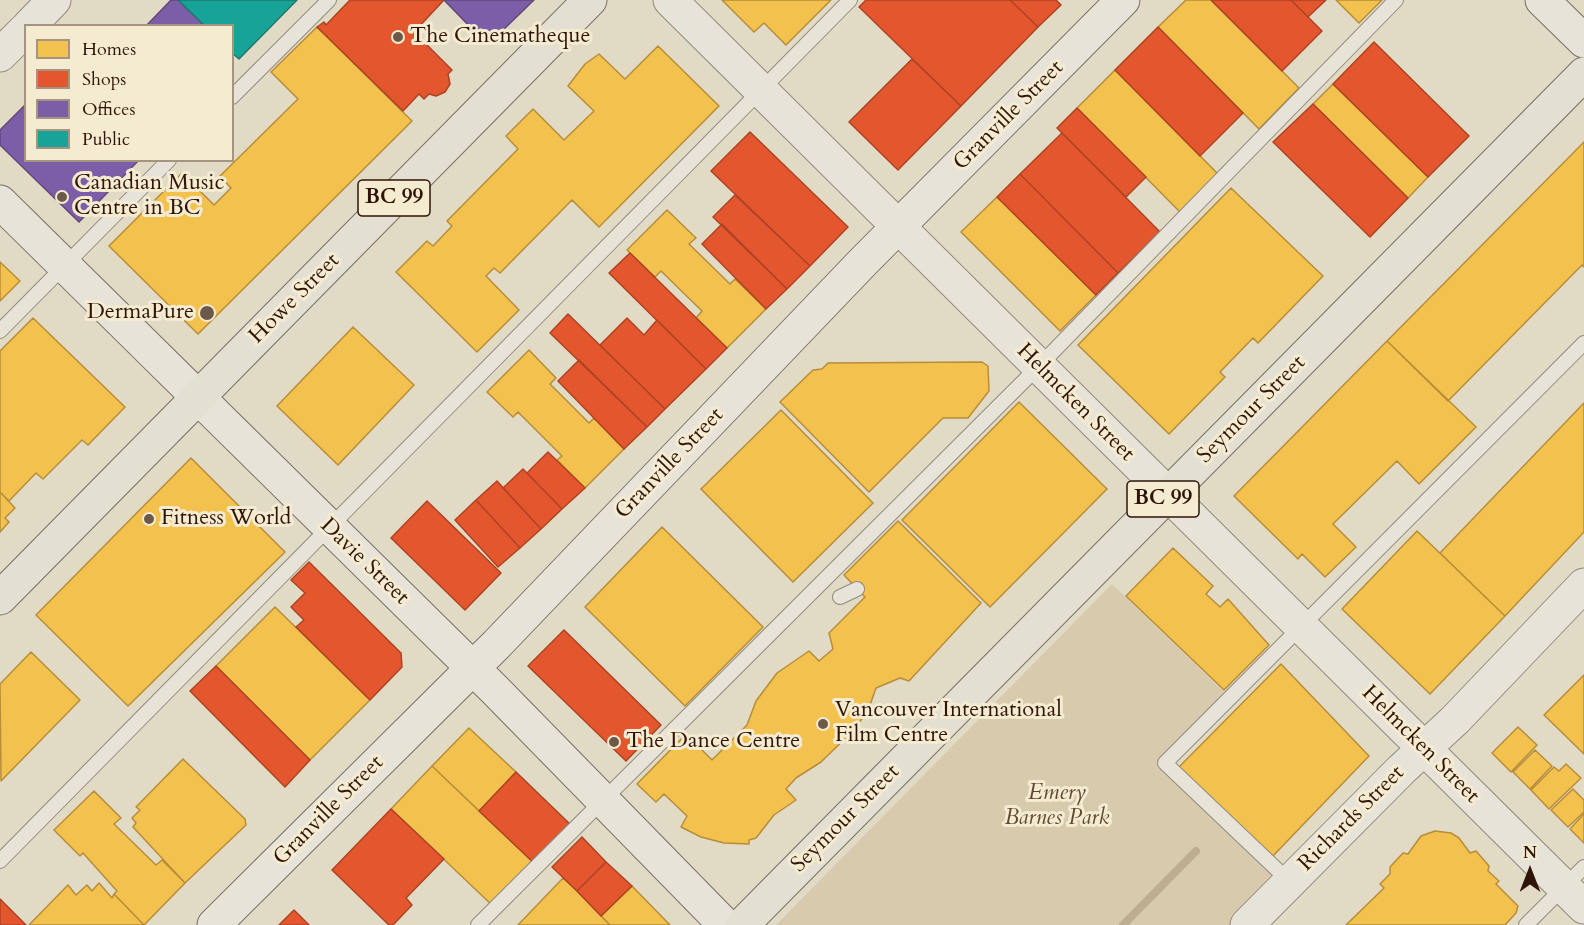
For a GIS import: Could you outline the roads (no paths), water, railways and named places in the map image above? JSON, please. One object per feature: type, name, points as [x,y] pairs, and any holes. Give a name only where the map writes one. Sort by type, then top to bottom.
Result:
[{"type":"highway","name":"Howe Street","points":[[0,598],[590,0]]},
{"type":"highway","name":"Seymour Street","points":[[742,925],[1584,74]]},
{"type":"main road","points":[[31,24],[54,0]]},
{"type":"main road","name":"Helmcken Street","points":[[670,0],[1167,496],[1424,748],[1577,887]]},
{"type":"main road","name":"Granville Street","points":[[214,925],[473,668],[898,227],[1123,0]]},
{"type":"main road","points":[[1542,0],[1584,41]]},
{"type":"main road","points":[[0,55],[24,31]]},
{"type":"main road","name":"Davie Street","points":[[0,202],[473,668],[725,925]]},
{"type":"main road","name":"Richards Street","points":[[1247,925],[1289,881],[1455,720],[1584,585]]},
{"type":"lane","points":[[234,95],[329,0]]},
{"type":"lane","points":[[0,861],[850,0]]},
{"type":"lane","points":[[478,925],[1039,366],[1396,0]]},
{"type":"lane","points":[[0,331],[167,162]]},
{"type":"lane","points":[[1289,881],[1165,763],[1584,342]]},
{"type":"lane","points":[[840,597],[857,589]]},
{"type":"lane","points":[[1526,925],[1577,887]]},
{"type":"waterway","points":[[1123,925],[1196,851]]},
{"type":"place","name":"The Cinematheque","points":[[398,37]]},
{"type":"place","name":"Canadian Music Centre in BC","points":[[62,197]]},
{"type":"place","name":"DermaPure","points":[[207,313]]},
{"type":"place","name":"Fitness World","points":[[149,519]]},
{"type":"place","name":"Vancouver International Film Centre","points":[[823,724]]},
{"type":"place","name":"The Dance Centre","points":[[614,742]]},
{"type":"park label","name":"Emery Barnes Park","points":[[1057,806]]}]
